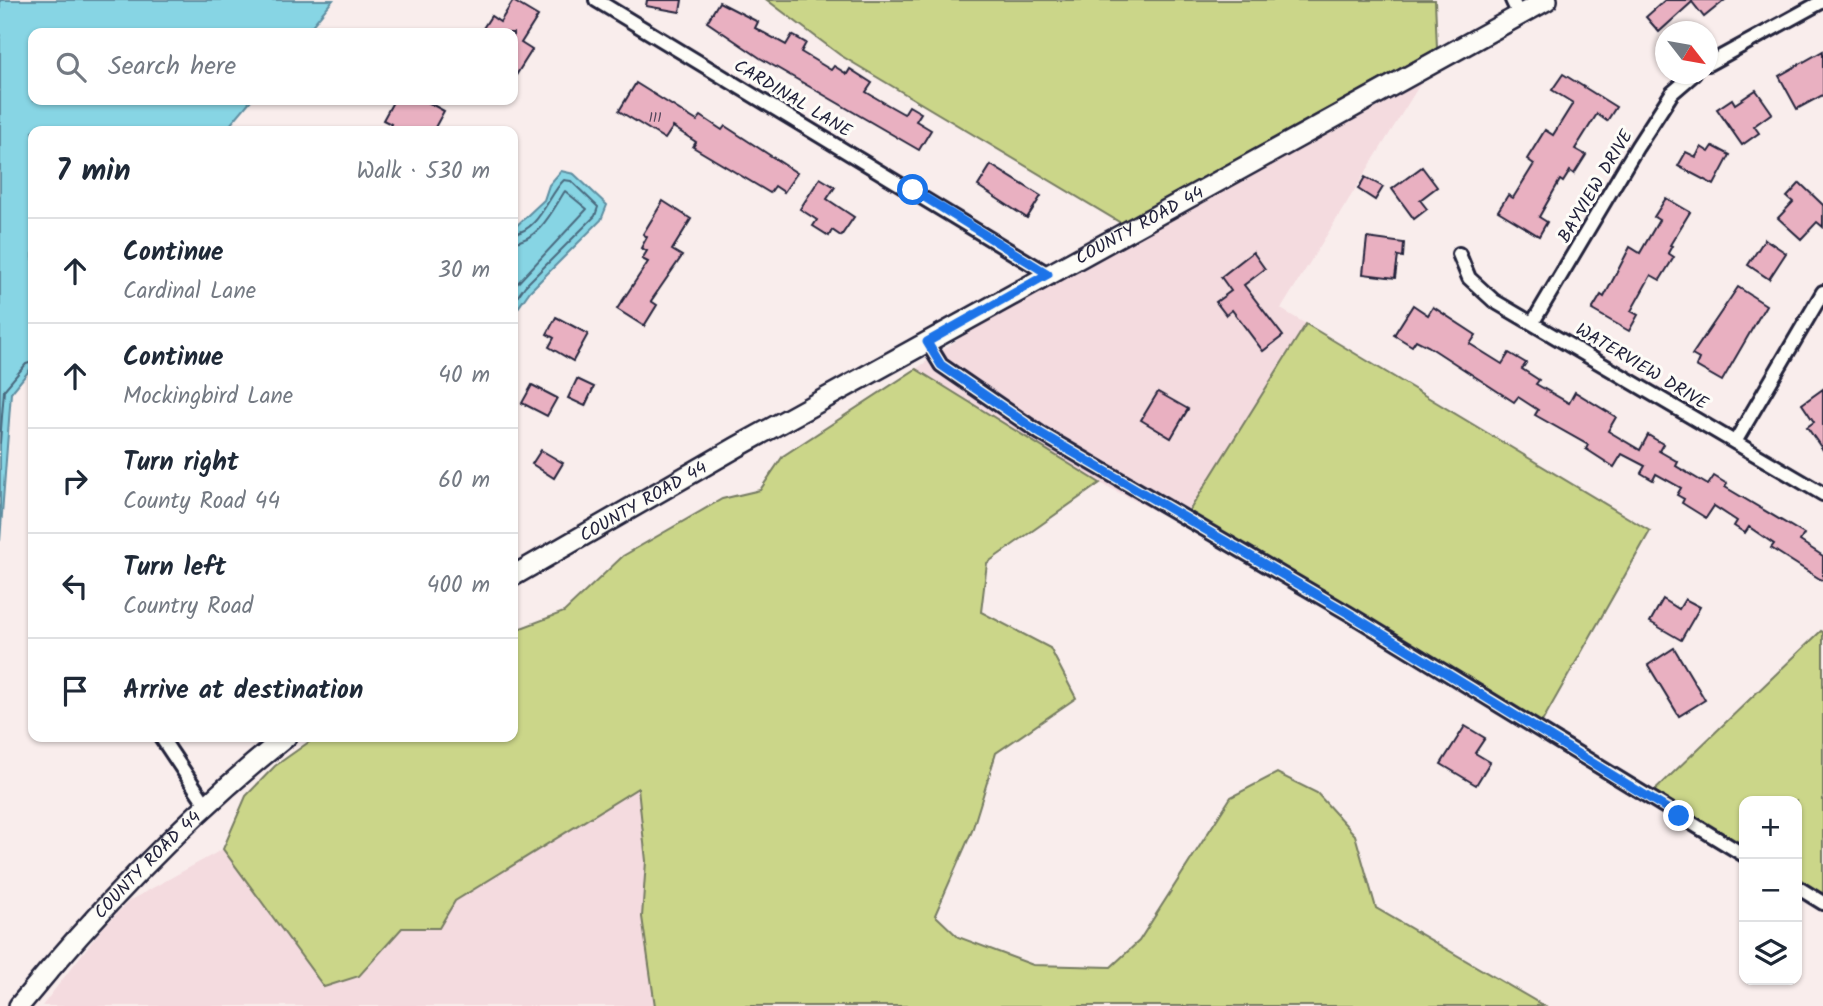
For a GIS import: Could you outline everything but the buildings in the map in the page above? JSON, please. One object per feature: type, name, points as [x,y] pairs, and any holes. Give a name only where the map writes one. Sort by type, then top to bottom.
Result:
[{"type":"main road","name":"COUNTY ROAD 44","points":[[518,573],[1516,8],[1547,0]]},
{"type":"main road","name":"COUNTY ROAD 44","points":[[19,1006],[147,862],[206,806],[280,742]]},
{"type":"street","name":"CARDINAL LANE","points":[[596,0],[1048,274]]},
{"type":"street","points":[[1718,58],[1823,1]]},
{"type":"street","name":"BAYVIEW DRIVE","points":[[1533,322],[1637,147],[1672,93],[1682,84]]},
{"type":"street","name":"WATERVIEW DRIVE","points":[[1459,254],[1469,278],[1480,290],[1823,494]]},
{"type":"street","points":[[1735,442],[1823,292]]},
{"type":"street","points":[[927,342],[941,365],[1040,433],[1348,613],[1739,852]]},
{"type":"street","points":[[164,742],[206,806]]},
{"type":"street","points":[[1802,890],[1823,903]]},
{"type":"shaded area","points":[[1427,73],[1281,309],[1306,324],[1181,524],[1100,483],[916,369],[995,313]]},
{"type":"shaded area","points":[[639,787],[646,861],[642,917],[655,1006],[42,1006],[100,931],[129,901],[223,849],[324,988],[360,976],[402,928],[439,928],[455,901]]},
{"type":"green space","points":[[767,0],[1435,0],[1437,48],[1121,223],[840,55]]},
{"type":"green space","points":[[1306,324],[1650,531],[1538,729],[1181,524]]},
{"type":"green space","points":[[916,369],[1100,483],[987,563],[981,612],[1050,648],[1076,698],[996,753],[972,831],[935,915],[958,937],[1033,965],[1111,967],[1139,941],[1231,797],[1277,773],[1317,793],[1355,835],[1376,908],[1544,1006],[655,1006],[642,917],[646,861],[638,788],[455,901],[439,928],[402,928],[359,976],[324,987],[223,849],[246,796],[275,766],[309,742],[518,742],[518,629],[564,612],[623,556],[722,499],[760,490],[783,456]]},
{"type":"green space","points":[[1823,632],[1823,899],[1802,886],[1802,796],[1739,796],[1739,849],[1649,796]]},
{"type":"water","points":[[0,0],[333,0],[310,28],[28,28],[28,105],[247,105],[229,126],[28,126],[28,372],[11,393],[0,541]]},
{"type":"water","points":[[561,171],[574,174],[607,205],[601,220],[530,291],[518,308],[518,224],[544,200],[549,185]]},
{"type":"route","points":[[913,190],[1048,274],[927,342],[941,365],[1040,433],[1348,613],[1679,816]]}]
